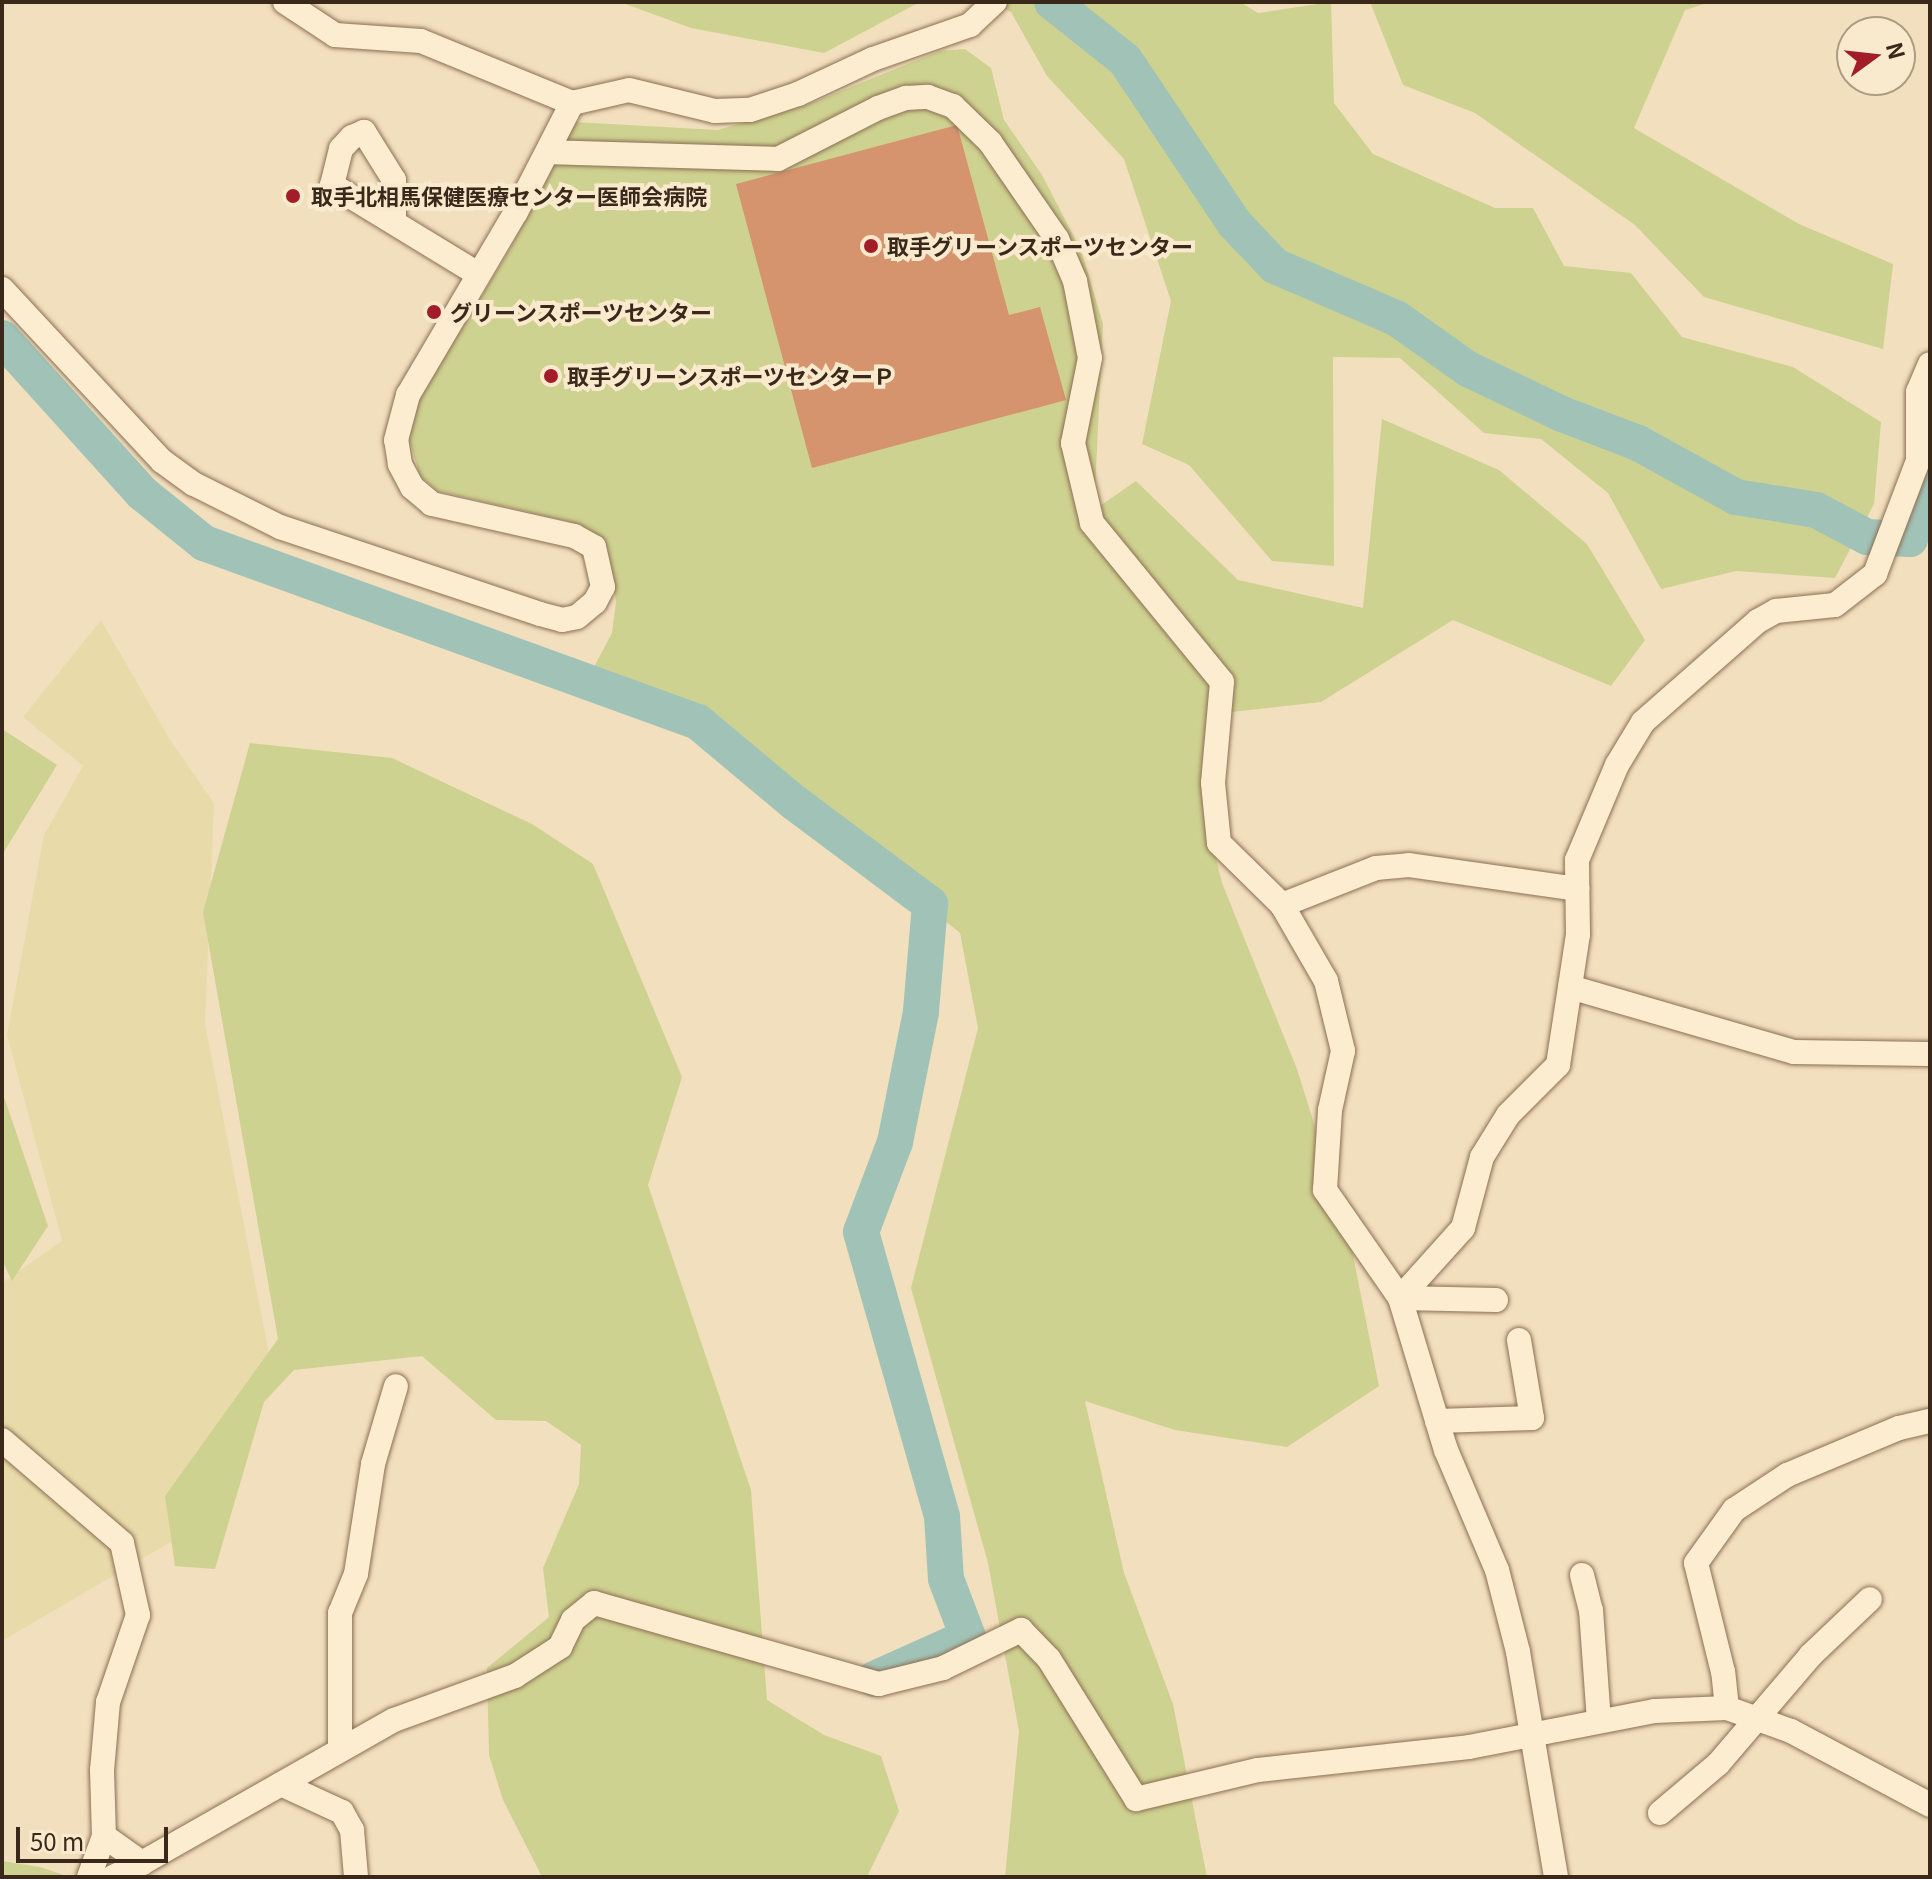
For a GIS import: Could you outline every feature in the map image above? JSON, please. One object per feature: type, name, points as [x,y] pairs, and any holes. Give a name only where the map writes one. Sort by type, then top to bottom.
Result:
[{"type":"street","points":[[285,2],[335,35],[421,41],[572,103],[629,90],[715,111],[750,110],[970,25],[995,2]]},
{"type":"street","points":[[548,152],[778,159],[906,98],[953,106],[990,142],[1043,214],[1075,281],[1090,358],[1073,443],[1092,523],[1222,682],[1213,783],[1219,843],[1282,905],[1326,981],[1341,1037],[1325,1190],[1400,1298],[1437,1421],[1497,1570],[1531,1732],[1556,1877]]},
{"type":"street","points":[[2,289],[162,461],[194,484],[280,527],[540,614],[562,620],[577,617],[595,602],[603,587],[594,547],[574,536],[432,504],[412,487],[400,464],[396,440],[403,406],[548,152],[572,103]]},
{"type":"street","points":[[394,222],[478,274]]},
{"type":"street","points":[[1400,1298],[1463,1228],[1482,1157],[1508,1115],[1558,1065],[1570,987],[1577,860],[1589,824],[1643,722],[1758,621],[1776,611],[1835,605],[1875,574],[1918,461],[1923,414],[1918,392],[1930,364]]},
{"type":"street","points":[[1282,905],[1376,868],[1409,865],[1577,889]]},
{"type":"street","points":[[1570,987],[1794,1052],[1930,1054]]},
{"type":"street","points":[[1400,1298],[1496,1300]]},
{"type":"street","points":[[1437,1421],[1532,1418],[1519,1340]]},
{"type":"street","points":[[340,1750],[340,1613],[356,1574],[373,1464],[396,1386]]},
{"type":"street","points":[[1727,1708],[1723,1672],[1696,1563],[1734,1510],[1787,1475],[1899,1428],[1930,1421]]},
{"type":"street","points":[[2,1440],[122,1543],[138,1615],[108,1702],[104,1836],[89,1877]]},
{"type":"street","points":[[1582,1575],[1591,1610],[1599,1721]]},
{"type":"street","points":[[1660,1813],[1718,1764],[1756,1715],[1870,1599]]},
{"type":"street","points":[[113,1877],[394,1720],[515,1676],[560,1647],[573,1620],[594,1603],[879,1684],[943,1668],[1021,1630],[1049,1659],[1136,1799],[1258,1770],[1441,1751],[1655,1711],[1727,1708],[1756,1715],[1930,1805]]},
{"type":"street","points":[[281,1784],[342,1812],[352,1830],[356,1877]]},
{"type":"street","points":[[104,1836],[142,1863]]},
{"type":"shaded area","points":[[101,620],[172,743],[214,803],[205,1024],[271,1364],[174,1540],[2,1641],[2,1283],[62,1241],[7,1035],[44,835],[83,766],[23,717]]},
{"type":"green space","points":[[620,2],[920,2],[824,53],[691,28]]},
{"type":"green space","points":[[989,2],[1240,2],[1258,13],[1331,2],[1334,103],[1373,154],[1495,208],[1533,208],[1564,266],[1631,273],[1682,337],[1793,367],[1881,422],[1874,504],[1835,578],[1736,571],[1661,589],[1608,493],[1541,439],[1484,433],[1400,358],[1333,357],[1334,566],[1272,561],[1189,465],[1142,444],[1171,301],[1124,159],[1047,76],[1011,12]]},
{"type":"green space","points":[[1370,2],[1711,2],[1685,10],[1634,128],[1799,224],[1893,264],[1883,349],[1704,297],[1635,225],[1475,113],[1403,85]]},
{"type":"green space","points":[[965,49],[991,68],[1004,120],[1042,175],[1081,250],[1103,324],[1094,510],[1136,481],[1238,580],[1363,608],[1382,419],[1499,470],[1587,544],[1645,640],[1611,686],[1453,620],[1321,702],[1223,713],[1204,809],[1222,883],[1297,1069],[1349,1235],[1379,1386],[1287,1447],[1175,1430],[1085,1401],[1124,1573],[1173,1704],[1207,1877],[1005,1877],[1019,1731],[988,1563],[911,1288],[978,1028],[960,933],[713,732],[586,682],[612,633],[616,602],[608,549],[571,522],[438,491],[420,476],[407,432],[416,404],[510,249],[574,122],[718,130],[809,104],[940,51]]},
{"type":"green space","points":[[2,729],[57,765],[2,855]]},
{"type":"green space","points":[[250,743],[392,758],[532,824],[593,864],[682,1077],[648,1185],[751,1490],[767,1700],[824,1735],[881,1756],[899,1811],[867,1877],[542,1877],[503,1800],[489,1755],[487,1668],[549,1617],[543,1568],[579,1484],[581,1445],[546,1421],[496,1420],[422,1356],[294,1370],[264,1402],[215,1569],[175,1566],[165,1496],[278,1339],[203,912]]},
{"type":"green space","points":[[2,1091],[48,1226],[12,1281],[2,1260]]},
{"type":"green space","points":[[2,1861],[40,1867],[70,1877],[2,1877]]},
{"type":"building","name":"取手グリーンスポーツセンター","points":[[957,125],[1009,315],[1040,307],[1066,400],[812,468],[736,184]]},
{"type":"waterway","points":[[1052,2],[1125,60],[1234,223],[1275,266],[1396,318],[1468,369],[1562,414],[1638,443],[1736,497],[1816,510],[1867,537],[1910,539],[1929,444]]},
{"type":"waterway","points":[[2,338],[142,493],[204,543],[698,722],[795,803],[930,904],[921,1012],[895,1142],[861,1232],[942,1517],[946,1579],[968,1637],[874,1679]]},
{"type":"place","name":"取手北相馬保健医療センター医師会病院","points":[[293,196]]},
{"type":"place","name":"取手グリーンスポーツセンター","points":[[871,246]]},
{"type":"place","name":"グリーンスポーツセンター","points":[[434,312]]},
{"type":"place","name":"取手グリーンスポーツセンターＰ","points":[[551,376]]}]
